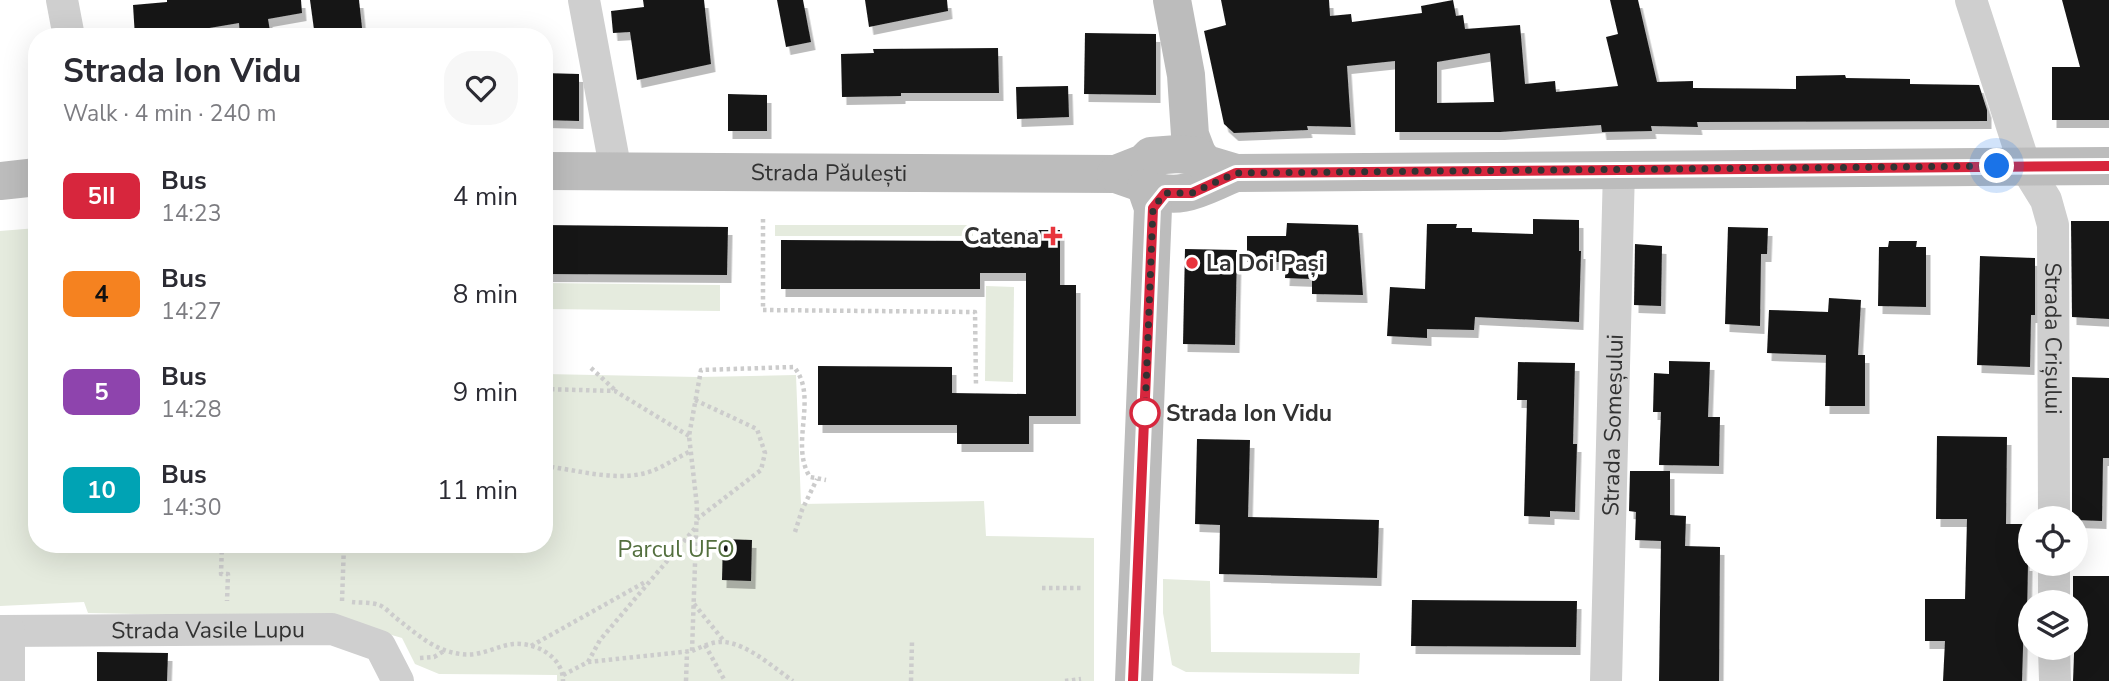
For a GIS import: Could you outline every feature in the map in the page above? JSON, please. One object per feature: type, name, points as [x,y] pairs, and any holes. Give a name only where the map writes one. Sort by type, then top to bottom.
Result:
[{"type":"main road","points":[[1133,681],[1174,173],[1186,75],[1172,0]]},
{"type":"main road","name":"Strada Păulești","points":[[553,171],[1174,173],[2109,166]]},
{"type":"main road","points":[[0,180],[28,178]]},
{"type":"street","points":[[62,0],[67,28]]},
{"type":"street","points":[[583,0],[616,172]]},
{"type":"street","name":"Strada Crișului","points":[[1971,0],[2025,166],[2046,200],[2053,225],[2054,506]]},
{"type":"street","name":"Strada Someșului","points":[[1606,681],[1619,169]]},
{"type":"street","name":"Strada Vasile Lupu","points":[[5,631],[332,629],[380,646],[396,678]]},
{"type":"street","points":[[5,631],[9,681]]},
{"type":"street","points":[[2054,660],[2054,681]]},
{"type":"street","points":[[1133,681],[1159,681]]},
{"type":"path","points":[[764,219],[763,310],[975,312],[976,386]]},
{"type":"path","points":[[591,368],[615,391],[689,436]]},
{"type":"path","points":[[686,681],[697,519],[689,436],[701,370],[794,368],[801,376],[804,389],[802,432],[805,470],[810,477],[826,480]]},
{"type":"path","points":[[553,389],[615,391]]},
{"type":"path","points":[[695,400],[757,429],[765,453],[761,470],[697,519]]},
{"type":"path","points":[[553,468],[628,476],[652,471],[691,451]]},
{"type":"path","points":[[795,532],[817,479]]},
{"type":"path","points":[[588,662],[600,640],[696,526]]},
{"type":"path","points":[[222,553],[221,574],[228,574],[227,609]]},
{"type":"path","points":[[342,601],[344,553]]},
{"type":"path","points":[[531,646],[651,579]]},
{"type":"path","points":[[1042,589],[1084,588]]},
{"type":"path","points":[[693,603],[724,642]]},
{"type":"path","points":[[563,676],[588,662],[689,652],[705,645],[724,642],[753,652],[793,681]]},
{"type":"path","points":[[911,681],[912,642]]},
{"type":"path","points":[[705,645],[725,681]]},
{"type":"path","points":[[1065,681],[1081,680]]},
{"type":"green space","points":[[775,225],[973,225],[973,236],[775,236]]},
{"type":"green space","name":"Parcul UFO","points":[[28,229],[28,553],[553,553],[553,374],[698,377],[796,375],[801,504],[984,501],[986,536],[1094,538],[1094,681],[557,681],[557,675],[439,674],[415,664],[402,638],[333,618],[88,613],[84,602],[0,606],[0,231]]},
{"type":"green space","points":[[553,283],[720,285],[720,311],[553,309]]},
{"type":"green space","points":[[986,286],[1014,287],[1013,382],[985,381]]},
{"type":"green space","points":[[1163,579],[1210,581],[1211,652],[1360,653],[1359,674],[1186,672],[1172,665],[1163,613]]},
{"type":"building","points":[[301,0],[302,13],[268,19],[270,28],[239,28],[239,23],[209,28],[134,28],[133,5]]},
{"type":"building","points":[[310,0],[359,0],[362,28],[314,28]]},
{"type":"building","points":[[643,0],[704,0],[711,64],[637,80],[630,32],[613,33],[611,11],[644,7]]},
{"type":"building","points":[[777,0],[803,0],[811,42],[786,47]]},
{"type":"building","points":[[865,0],[947,0],[948,11],[869,27]]},
{"type":"building","points":[[1221,0],[1329,0],[1330,16],[1351,14],[1352,22],[1422,13],[1421,6],[1453,0],[1456,16],[1463,15],[1465,29],[1520,25],[1525,84],[1555,81],[1556,92],[1618,86],[1606,37],[1618,34],[1610,0],[1638,0],[1657,82],[1693,81],[1693,88],[1796,89],[1796,76],[1845,75],[1846,78],[1910,79],[1910,84],[1979,85],[1987,110],[1987,121],[1697,122],[1698,127],[1651,126],[1652,131],[1602,132],[1601,125],[1500,132],[1395,132],[1395,61],[1347,66],[1351,127],[1307,126],[1308,130],[1234,133],[1224,124],[1204,31],[1226,25]],"holes":[[[1490,53],[1494,102],[1437,103],[1437,62]]]},
{"type":"building","points":[[2062,0],[2109,0],[2109,120],[2052,120],[2052,67],[2080,67]]},
{"type":"building","points":[[1085,33],[1156,34],[1156,95],[1084,94]]},
{"type":"building","points":[[998,48],[999,93],[901,93],[901,96],[842,97],[841,54],[874,53],[873,49]]},
{"type":"building","points":[[553,73],[579,74],[579,121],[553,120]]},
{"type":"building","points":[[1068,86],[1069,117],[1017,119],[1016,87]]},
{"type":"building","points":[[728,94],[767,95],[767,131],[728,131]]},
{"type":"building","points":[[1533,219],[1579,220],[1579,322],[1475,317],[1474,330],[1427,329],[1427,338],[1387,336],[1390,287],[1425,289],[1427,224],[1457,224],[1456,228],[1472,228],[1472,232],[1533,234]]},
{"type":"building","points":[[2071,221],[2109,221],[2109,319],[2072,317]]},
{"type":"building","points":[[1287,223],[1358,225],[1363,295],[1312,294],[1312,279],[1285,278],[1286,262],[1247,262],[1247,236],[1286,236]]},
{"type":"building","points":[[553,225],[728,227],[727,275],[553,274]]},
{"type":"building","points":[[1728,227],[1768,228],[1767,254],[1761,254],[1760,326],[1725,324]]},
{"type":"building","points":[[984,230],[1060,230],[1060,285],[1076,285],[1076,416],[1029,416],[1029,444],[957,444],[957,425],[818,425],[818,366],[952,367],[952,393],[1026,394],[1026,273],[980,273],[980,289],[781,289],[781,240],[984,241]]},
{"type":"building","points":[[1889,241],[1917,241],[1916,247],[1926,247],[1926,307],[1878,306],[1879,247],[1888,247]]},
{"type":"building","points":[[1635,244],[1662,246],[1661,306],[1634,305]]},
{"type":"building","points":[[1185,249],[1237,250],[1235,345],[1183,344]]},
{"type":"building","points":[[1980,256],[2035,258],[2035,315],[2031,315],[2030,367],[1977,365]]},
{"type":"building","points":[[1829,298],[1861,300],[1858,355],[1865,355],[1865,406],[1825,406],[1826,355],[1767,353],[1769,310],[1828,312]]},
{"type":"building","points":[[1669,361],[1710,362],[1708,417],[1720,417],[1719,466],[1659,465],[1661,412],[1653,412],[1654,373],[1669,374]]},
{"type":"building","points":[[1518,362],[1575,363],[1575,512],[1550,511],[1550,517],[1524,516],[1527,400],[1517,400]]},
{"type":"building","points":[[2072,377],[2109,378],[2109,458],[2103,458],[2102,521],[2088,520],[2088,506],[2072,506]]},
{"type":"building","points":[[1937,436],[2007,437],[2006,524],[2018,524],[2018,576],[2028,576],[2027,590],[2018,590],[2018,660],[2023,660],[2022,681],[1943,681],[1945,641],[1925,641],[1925,599],[1965,599],[1967,519],[1936,519]]},
{"type":"building","points":[[1197,439],[1250,440],[1248,517],[1379,520],[1377,578],[1219,574],[1220,525],[1195,524]]},
{"type":"building","points":[[1630,471],[1670,471],[1670,515],[1686,516],[1685,546],[1720,547],[1719,681],[1659,681],[1661,541],[1635,540],[1636,512],[1629,511]]},
{"type":"building","points":[[723,539],[752,540],[751,581],[722,580]]},
{"type":"building","points":[[2073,576],[2109,576],[2109,681],[2073,681],[2074,660],[2088,660],[2088,590],[2073,590]]},
{"type":"building","points":[[1412,600],[1577,601],[1576,647],[1411,646]]},
{"type":"building","points":[[97,652],[168,653],[167,681],[97,681]]},
{"type":"bus line","name":"5II","points":[[1133,681],[1153,208],[1165,193],[1192,193],[1236,173],[2109,166]]},
{"type":"place","name":"Catena","points":[[1053,236]]},
{"type":"place","name":"La Doi Pași","points":[[1192,263]]},
{"type":"place","name":"Strada Ion Vidu","points":[[1145,413]]},
{"type":"route","points":[[1145,413],[1153,208],[1165,193],[1192,193],[1236,173],[1997,166]]}]
